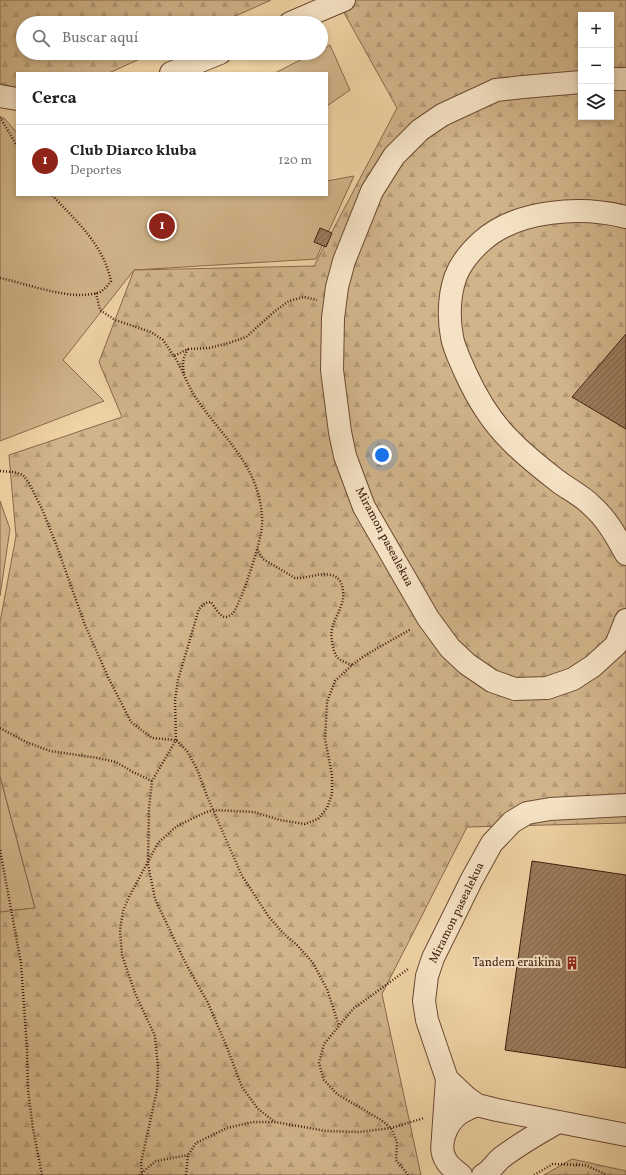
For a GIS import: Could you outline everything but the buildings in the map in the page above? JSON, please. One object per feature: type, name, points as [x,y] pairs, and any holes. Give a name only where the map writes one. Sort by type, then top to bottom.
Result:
[{"type":"street","points":[[306,16],[344,0]]},
{"type":"street","points":[[173,72],[203,60]]},
{"type":"street","points":[[614,79],[626,79]]},
{"type":"street","name":"Miramon pasealekua","points":[[578,82],[496,90],[442,115],[420,130],[394,156],[372,191],[344,260],[337,287],[333,318],[332,370],[340,432],[345,456],[364,506],[428,618],[450,648],[467,664],[492,681],[515,689],[547,688],[573,679],[593,666],[616,645],[626,620]]},
{"type":"street","points":[[0,96],[16,99]]},
{"type":"street","points":[[626,217],[586,212],[560,212],[517,221],[499,229],[470,252],[459,270],[453,288],[450,310],[452,338],[473,388],[492,420],[509,439],[541,468],[591,505],[611,526],[626,554]]},
{"type":"street","name":"Miramon pasealekua","points":[[626,805],[550,809],[527,813],[512,822],[492,843],[472,879],[433,958],[427,976],[424,1001],[427,1020],[447,1079],[466,1097],[477,1104],[497,1110],[626,1135]]},
{"type":"street","points":[[447,1079],[442,1152],[447,1163],[461,1175]]},
{"type":"street","points":[[443,1136],[459,1114],[477,1104]]},
{"type":"street","points":[[483,1175],[500,1159],[515,1148],[558,1122]]},
{"type":"path","points":[[0,117],[16,144]]},
{"type":"path","points":[[0,278],[55,292],[86,295],[102,292],[111,282],[108,267],[96,244],[53,196]]},
{"type":"path","points":[[96,293],[100,310],[115,320],[151,332],[163,340],[179,363],[197,401],[238,452],[246,465],[256,487],[261,507],[262,526],[257,549],[242,593],[234,611],[231,615],[226,617],[222,616],[211,602],[205,603],[200,609],[178,680],[175,700],[176,740],[152,781],[149,808],[148,860],[155,899],[186,964],[208,1003],[242,1087],[258,1109],[275,1122]]},
{"type":"path","points":[[174,356],[188,349],[208,348],[246,337],[275,311],[289,301],[304,297],[335,302]]},
{"type":"path","points":[[185,378],[182,363],[188,349]]},
{"type":"path","points":[[0,471],[14,472],[23,475],[33,488],[53,537],[85,625],[108,677],[132,722],[152,738],[176,740],[187,751],[197,769],[242,876],[269,917],[313,963],[327,989],[339,1026]]},
{"type":"path","points":[[257,549],[263,559],[294,578],[330,574],[337,577],[342,583],[342,602],[332,625],[331,638],[334,652],[338,658],[352,665]]},
{"type":"path","points":[[142,1174],[141,1163],[157,1090],[155,1036],[135,993],[122,955],[120,930],[123,911],[148,860],[158,843],[177,826],[213,810],[254,812],[280,820],[305,824],[318,819],[326,808],[332,794],[332,775],[324,740],[327,702],[335,681],[364,656],[428,618]]},
{"type":"path","points":[[0,728],[26,742],[50,751],[116,762],[152,781]]},
{"type":"path","points":[[0,850],[21,963],[27,1049],[28,1090],[33,1129],[42,1175]]},
{"type":"path","points":[[408,1175],[396,1160],[397,1142],[391,1128],[381,1120],[337,1094],[324,1080],[319,1063],[324,1044],[352,1009],[404,970],[433,958]]},
{"type":"path","points":[[186,1175],[188,1155],[196,1143],[227,1128],[253,1122],[275,1122],[326,1132],[358,1132],[391,1128],[445,1112]]},
{"type":"path","points":[[139,1175],[156,1161],[188,1155]]},
{"type":"path","points":[[534,1175],[553,1164],[585,1165],[606,1175]]},
{"type":"green space","points":[[0,0],[271,0],[236,16],[16,16],[16,60],[138,60],[111,72],[16,72],[16,88],[0,83]]},
{"type":"green space","points":[[337,0],[626,0],[626,823],[467,827],[382,994],[421,1175],[0,1175],[0,912],[35,908],[0,776],[0,622],[16,536],[9,455],[122,417],[99,362],[134,270],[314,266],[397,108]]},
{"type":"green space","points":[[330,45],[350,90],[328,105],[328,72],[277,72],[300,60],[328,60],[328,46]]},
{"type":"green space","points":[[0,118],[4,118],[16,132],[16,196],[328,196],[328,181],[354,176],[316,259],[134,270],[63,360],[104,401],[0,441]]},
{"type":"green space","points":[[0,501],[10,529],[0,596]]},
{"type":"green space","points":[[0,776],[35,908],[0,912]]},
{"type":"green space","points":[[572,1159],[626,1171],[626,1175],[544,1175]]},
{"type":"place","name":"Club Diarco kluba","points":[[162,226]]},
{"type":"place","name":"Tandem eraikina","points":[[572,963]]}]
